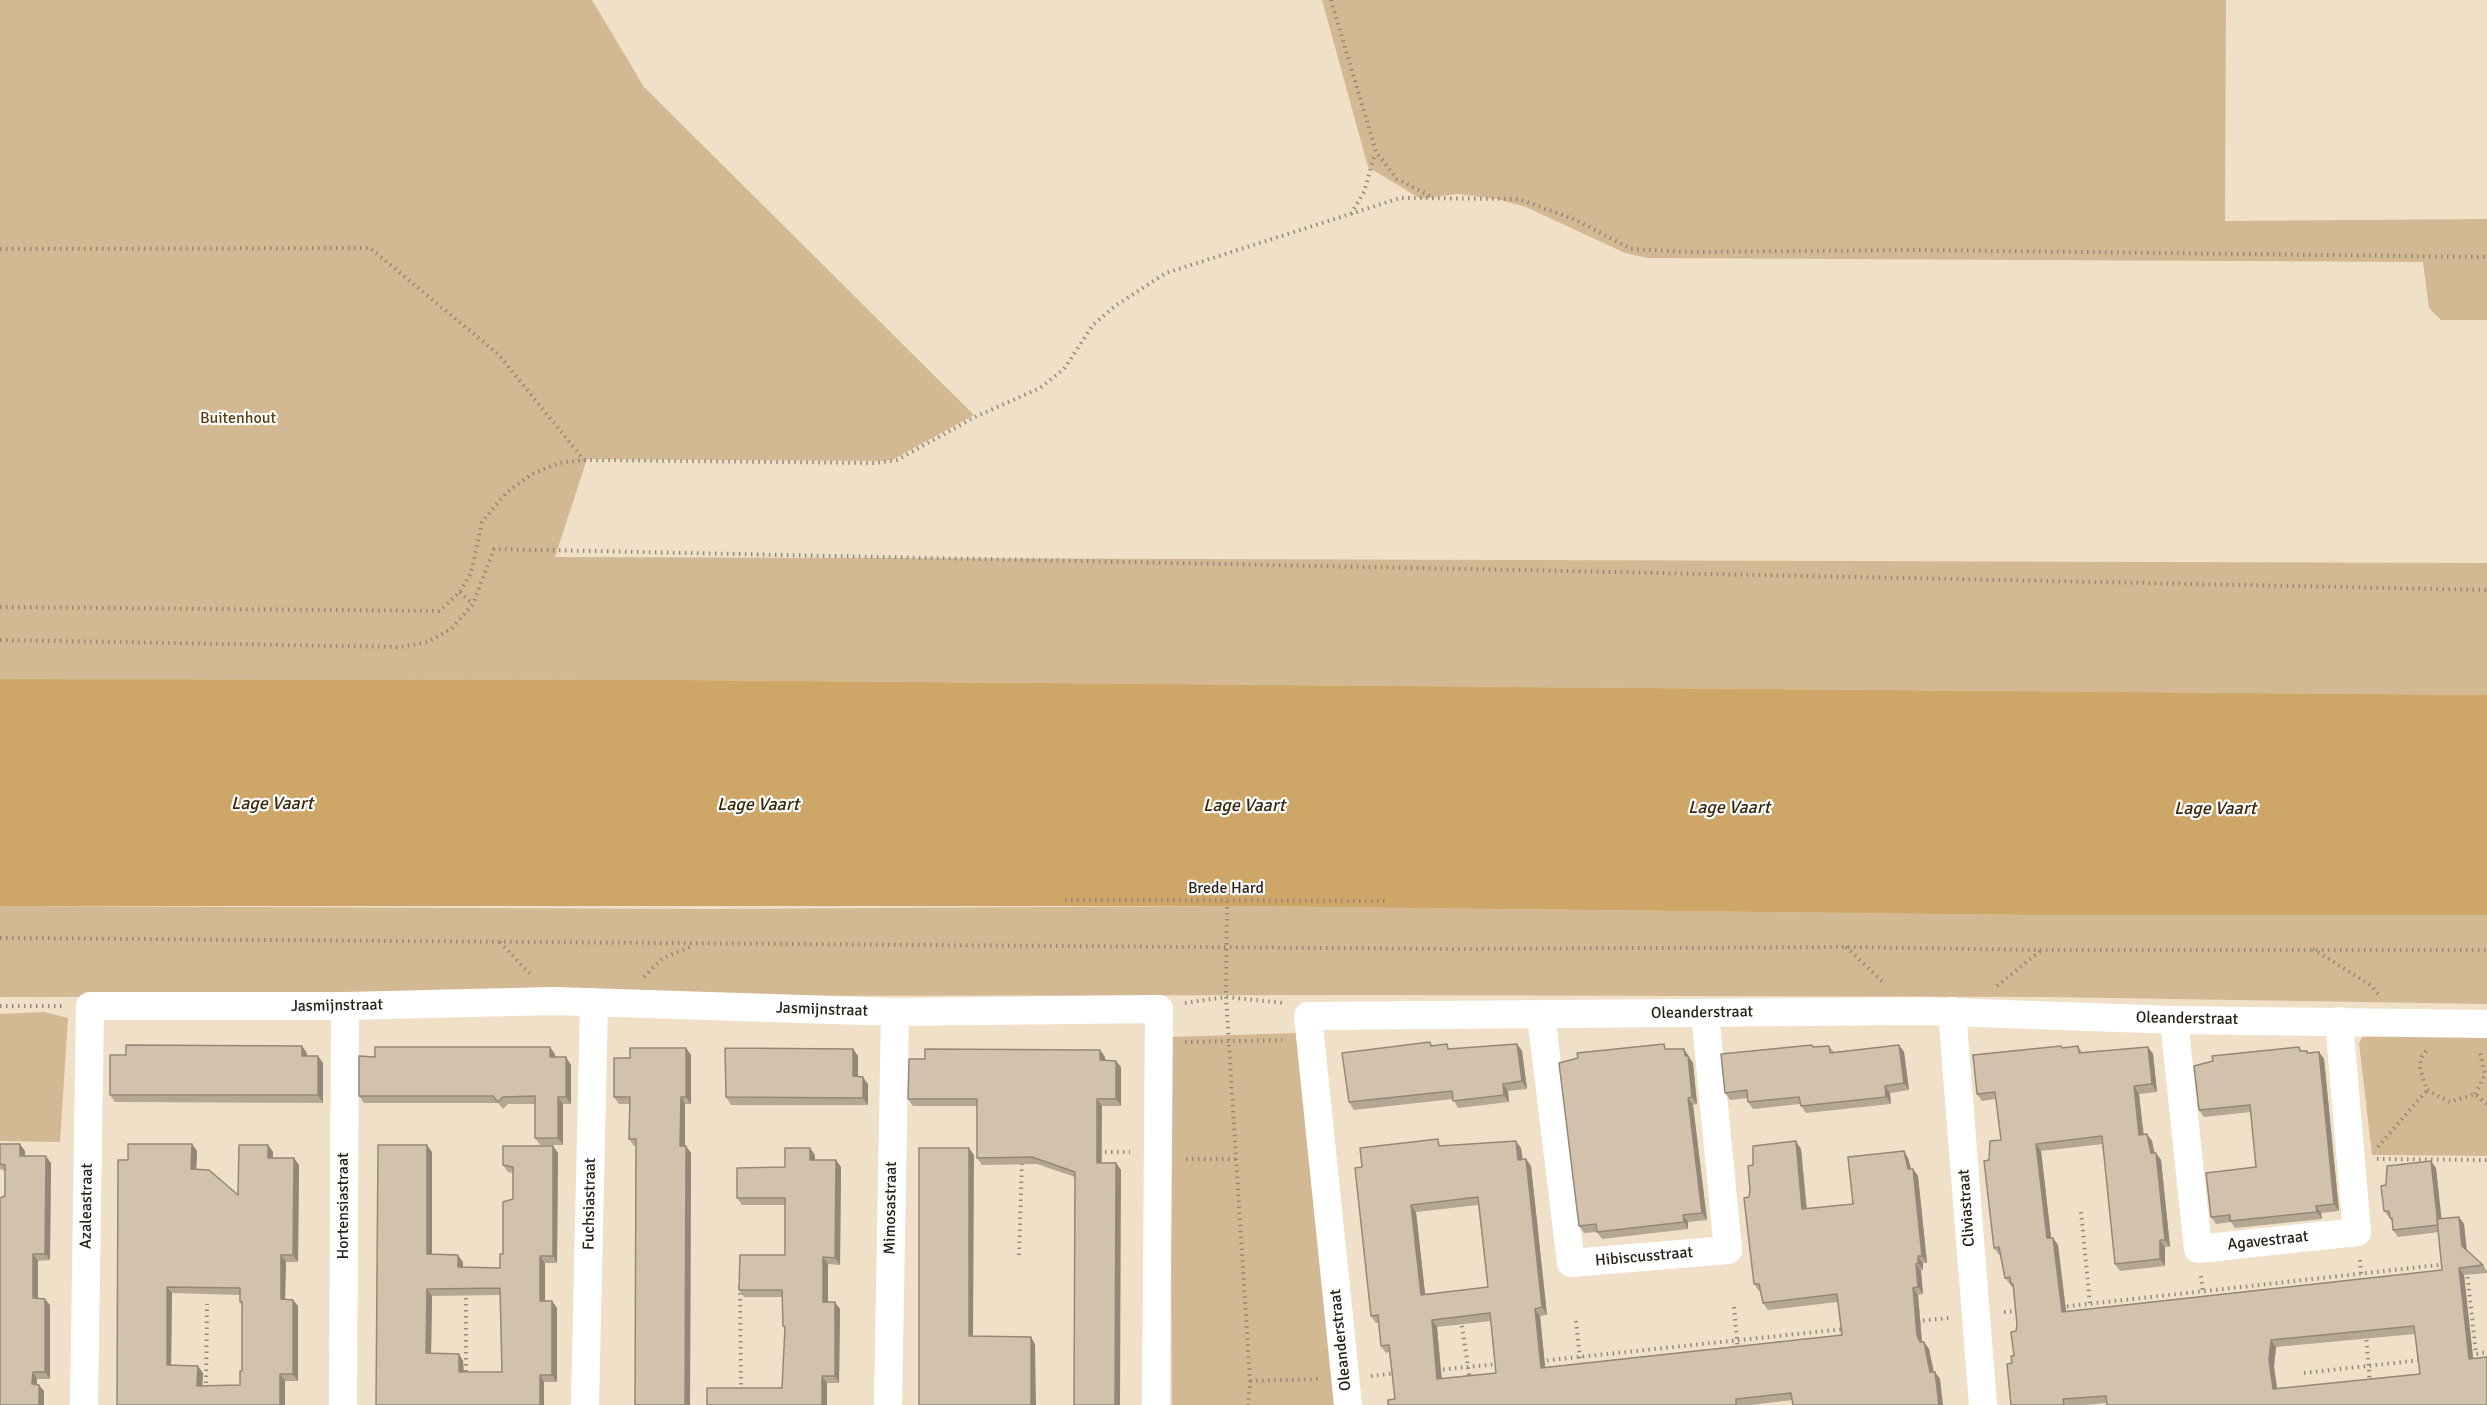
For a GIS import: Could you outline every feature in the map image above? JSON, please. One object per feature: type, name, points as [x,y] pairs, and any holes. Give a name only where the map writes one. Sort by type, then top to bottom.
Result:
[{"type":"street","name":"Jasmijnstraat","points":[[90,1006],[345,1006],[554,1001],[895,1012],[1159,1009]]},
{"type":"street","name":"Fuchsiastraat","points":[[585,1405],[594,1002]]},
{"type":"street","name":"Azaleastraat","points":[[84,1405],[90,1006]]},
{"type":"street","name":"Hortensiastraat","points":[[343,1405],[345,1006]]},
{"type":"street","points":[[1156,1405],[1159,1009]]},
{"type":"street","name":"Oleanderstraat","points":[[1346,1391],[1309,1028],[1541,1016],[1705,1012],[1961,1011],[2174,1020],[2400,1022],[2481,1036]]},
{"type":"street","name":"Cliviastraat","points":[[1961,1011],[1976,1315],[1983,1405]]},
{"type":"street","name":"Mimosastraat","points":[[888,1405],[895,1012]]},
{"type":"street","name":"Hibiscusstraat","points":[[1541,1016],[1571,1263],[1728,1250],[1705,1012]]},
{"type":"street","points":[[2174,1020],[2198,1249]]},
{"type":"street","points":[[2339,1021],[2360,1159],[2357,1232]]},
{"type":"street","name":"Agavestraat","points":[[2198,1249],[2357,1232]]},
{"type":"path","points":[[1330,0],[1376,152],[1397,179],[1434,198]]},
{"type":"path","points":[[1351,214],[1364,192],[1376,152]]},
{"type":"path","points":[[0,607],[439,611],[460,592],[471,573],[482,522],[507,492],[532,474],[559,463],[584,460],[875,463],[897,460],[975,417],[1040,388],[1064,369],[1093,325],[1115,306],[1166,273],[1400,198],[1519,199],[1576,220],[1631,249],[1689,252],[1919,250],[2487,257]]},
{"type":"path","points":[[0,249],[370,248],[498,354],[584,460]]},
{"type":"path","points":[[0,640],[400,647],[428,642],[452,628],[473,604],[494,549],[2487,590]]},
{"type":"path","points":[[460,592],[473,604]]},
{"type":"path","name":"Brede Hard","points":[[1065,900],[1387,901]]},
{"type":"path","points":[[1227,901],[1226,997],[1250,1381],[1248,1405]]},
{"type":"path","points":[[0,938],[1469,949],[1846,947],[2041,950],[2487,950]]},
{"type":"path","points":[[624,1003],[643,978],[663,958],[696,944]]},
{"type":"path","points":[[1846,947],[1872,974],[1921,1011]]},
{"type":"path","points":[[2312,949],[2372,986],[2400,1022]]},
{"type":"path","points":[[1961,1011],[2041,950]]},
{"type":"path","points":[[1159,1009],[1193,1000],[1226,997],[1293,1004],[1309,1028],[1229,1041],[1159,1042]]},
{"type":"path","points":[[0,1006],[90,1006]]},
{"type":"path","points":[[2428,1048],[2421,1058],[2420,1069],[2427,1090],[2450,1102],[2475,1094],[2485,1075],[2481,1036]]},
{"type":"path","points":[[2360,1159],[2427,1090]]},
{"type":"path","points":[[2475,1094],[2487,1104]]},
{"type":"path","points":[[1019,1255],[1023,1152]]},
{"type":"path","points":[[1090,1152],[1236,1159]]},
{"type":"path","points":[[2360,1159],[2487,1160]]},
{"type":"path","points":[[2081,1212],[2090,1304]]},
{"type":"path","points":[[2357,1232],[2363,1284]]},
{"type":"path","points":[[2198,1249],[2204,1303]]},
{"type":"path","points":[[2466,1262],[2476,1354],[2487,1353]]},
{"type":"path","points":[[2056,1307],[2456,1263]]},
{"type":"path","points":[[740,1277],[741,1393]]},
{"type":"path","points":[[466,1281],[466,1383]]},
{"type":"path","points":[[206,1394],[207,1304]]},
{"type":"path","points":[[1734,1307],[1739,1362]]},
{"type":"path","points":[[1459,1309],[1471,1386]]},
{"type":"path","points":[[1905,1322],[2022,1310]]},
{"type":"path","points":[[1846,1317],[1847,1329]]},
{"type":"path","points":[[1576,1322],[1582,1376]]},
{"type":"path","points":[[1535,1361],[1847,1329]]},
{"type":"path","points":[[1842,1333],[1847,1329]]},
{"type":"path","points":[[2366,1330],[2372,1395]]},
{"type":"path","points":[[2304,1373],[2421,1360]]},
{"type":"path","points":[[1435,1370],[1502,1364]]},
{"type":"path","points":[[1250,1381],[1346,1391],[1401,1373]]},
{"type":"green space","name":"Buitenhout","points":[[0,0],[592,0],[644,87],[974,415],[892,460],[587,459],[555,557],[2487,563],[2487,695],[680,680],[0,679]]},
{"type":"green space","points":[[1322,0],[2226,0],[2225,221],[2487,219],[2487,320],[2441,320],[2429,308],[2423,262],[1647,258],[1625,253],[1526,207],[1497,199],[1457,194],[1421,199],[1368,167]]},
{"type":"green space","points":[[0,906],[709,909],[1236,906],[2027,915],[2487,915],[2487,1004],[2048,997],[1371,995],[0,997]]},
{"type":"green space","points":[[44,1012],[68,1018],[60,1142],[0,1141],[0,1014]]},
{"type":"green space","points":[[2368,1028],[2487,1029],[2487,1156],[2372,1155],[2359,1043]]},
{"type":"green space","points":[[1296,1033],[1336,1405],[1172,1405],[1169,1037]]},
{"type":"water","name":"Lage Vaart","points":[[0,679],[680,680],[2487,695],[2487,915],[2027,915],[1236,906],[0,906]]},
{"type":"building","points":[[1430,1042],[1431,1046],[1447,1044],[1448,1049],[1517,1044],[1522,1081],[1503,1084],[1504,1095],[1453,1101],[1452,1091],[1349,1102],[1342,1053]]},
{"type":"building","points":[[1664,1044],[1665,1049],[1684,1049],[1685,1056],[1688,1056],[1692,1097],[1688,1098],[1702,1213],[1683,1215],[1684,1222],[1597,1232],[1596,1224],[1579,1226],[1559,1063],[1578,1058],[1577,1053]]},
{"type":"building","points":[[126,1045],[302,1046],[302,1056],[318,1056],[318,1095],[110,1095],[110,1055],[126,1055]]},
{"type":"building","points":[[1812,1045],[1813,1047],[1829,1046],[1830,1053],[1899,1045],[1904,1083],[1885,1086],[1886,1097],[1801,1106],[1799,1097],[1748,1102],[1747,1090],[1725,1093],[1721,1054]]},
{"type":"building","points":[[2061,1046],[2062,1048],[2078,1046],[2079,1053],[2148,1047],[2152,1084],[2134,1086],[2139,1135],[2147,1134],[2151,1153],[2156,1153],[2165,1240],[2160,1240],[2160,1259],[2115,1264],[2102,1136],[2036,1144],[2047,1238],[2053,1238],[2062,1312],[2442,1270],[2437,1219],[2459,1217],[2462,1246],[2483,1265],[2459,1268],[2469,1359],[2487,1357],[2487,1405],[2107,1405],[2106,1396],[2063,1399],[2064,1405],[2011,1405],[2007,1364],[2012,1363],[2011,1356],[2014,1356],[2011,1332],[2016,1331],[2017,1324],[2013,1284],[2011,1284],[2010,1277],[2005,1278],[1999,1247],[1994,1248],[1984,1161],[1989,1160],[1990,1141],[2001,1140],[1995,1092],[1977,1094],[1973,1055]],"holes":[[[2414,1326],[2420,1374],[2273,1389],[2269,1359],[2271,1340]]]},
{"type":"building","points":[[375,1047],[550,1047],[550,1057],[566,1057],[566,1097],[558,1097],[558,1138],[535,1138],[535,1096],[503,1097],[498,1102],[493,1096],[359,1096],[359,1056],[375,1057]]},
{"type":"building","points":[[2299,1047],[2300,1051],[2307,1051],[2307,1053],[2319,1052],[2334,1204],[2316,1206],[2317,1212],[2230,1221],[2230,1215],[2211,1217],[2206,1173],[2256,1167],[2250,1105],[2199,1110],[2194,1066],[2213,1061],[2212,1056]]},
{"type":"building","points":[[630,1048],[686,1048],[686,1097],[681,1097],[680,1146],[686,1146],[685,1405],[635,1405],[636,1139],[629,1139],[630,1097],[614,1097],[614,1058],[630,1058]]},
{"type":"building","points":[[725,1048],[853,1049],[853,1076],[863,1077],[863,1098],[726,1097]]},
{"type":"building","points":[[925,1049],[1100,1050],[1100,1060],[1116,1061],[1116,1099],[1097,1099],[1097,1163],[1116,1163],[1115,1405],[1074,1405],[1075,1172],[1032,1157],[977,1158],[977,1099],[908,1099],[909,1059],[925,1059]]},
{"type":"building","points":[[1438,1139],[1439,1146],[1516,1141],[1518,1160],[1526,1159],[1542,1307],[1535,1309],[1541,1368],[1842,1335],[1837,1294],[1763,1303],[1759,1284],[1754,1284],[1744,1198],[1749,1197],[1748,1166],[1753,1165],[1753,1146],[1796,1141],[1802,1209],[1853,1204],[1848,1157],[1904,1151],[1908,1169],[1913,1169],[1922,1256],[1918,1256],[1916,1264],[1918,1287],[1913,1288],[1917,1335],[1920,1342],[1924,1342],[1930,1372],[1935,1372],[1939,1405],[1793,1405],[1791,1393],[1736,1399],[1736,1405],[1388,1405],[1388,1400],[1395,1399],[1389,1345],[1381,1346],[1378,1315],[1371,1316],[1355,1168],[1362,1167],[1360,1148]],"holes":[[[1478,1197],[1488,1287],[1421,1295],[1411,1205]],[[1490,1313],[1496,1373],[1437,1379],[1432,1320]]]},
{"type":"building","points":[[0,1144],[20,1144],[20,1156],[46,1156],[45,1254],[33,1254],[33,1298],[45,1299],[45,1372],[33,1372],[32,1384],[39,1385],[39,1405],[0,1405],[0,1198],[5,1196],[5,1165],[0,1164]]},
{"type":"building","points":[[128,1144],[192,1144],[191,1169],[209,1170],[238,1195],[239,1145],[268,1145],[268,1158],[294,1158],[293,1255],[281,1255],[281,1299],[293,1300],[293,1374],[280,1374],[280,1405],[117,1405],[118,1160],[128,1160]],"holes":[[[167,1287],[240,1288],[240,1302],[242,1302],[240,1385],[197,1386],[198,1366],[167,1365]]]},
{"type":"building","points":[[378,1145],[427,1145],[427,1254],[458,1255],[458,1267],[500,1268],[500,1254],[503,1254],[503,1202],[513,1199],[513,1167],[503,1165],[503,1146],[553,1146],[553,1256],[540,1256],[540,1301],[552,1301],[552,1375],[540,1375],[540,1405],[376,1405]],"holes":[[[500,1288],[502,1372],[459,1372],[459,1354],[426,1353],[427,1289]]]},
{"type":"building","points":[[785,1148],[810,1148],[810,1160],[836,1160],[835,1258],[823,1257],[823,1302],[835,1302],[835,1376],[822,1376],[822,1405],[707,1405],[707,1388],[782,1388],[785,1327],[783,1326],[782,1290],[739,1290],[740,1255],[785,1255],[785,1198],[737,1198],[737,1168],[785,1167]]},
{"type":"building","points":[[919,1148],[969,1148],[969,1336],[1031,1337],[1031,1405],[919,1405]]},
{"type":"building","points":[[2431,1161],[2438,1225],[2393,1230],[2389,1211],[2384,1211],[2381,1186],[2386,1185],[2387,1166]]}]
